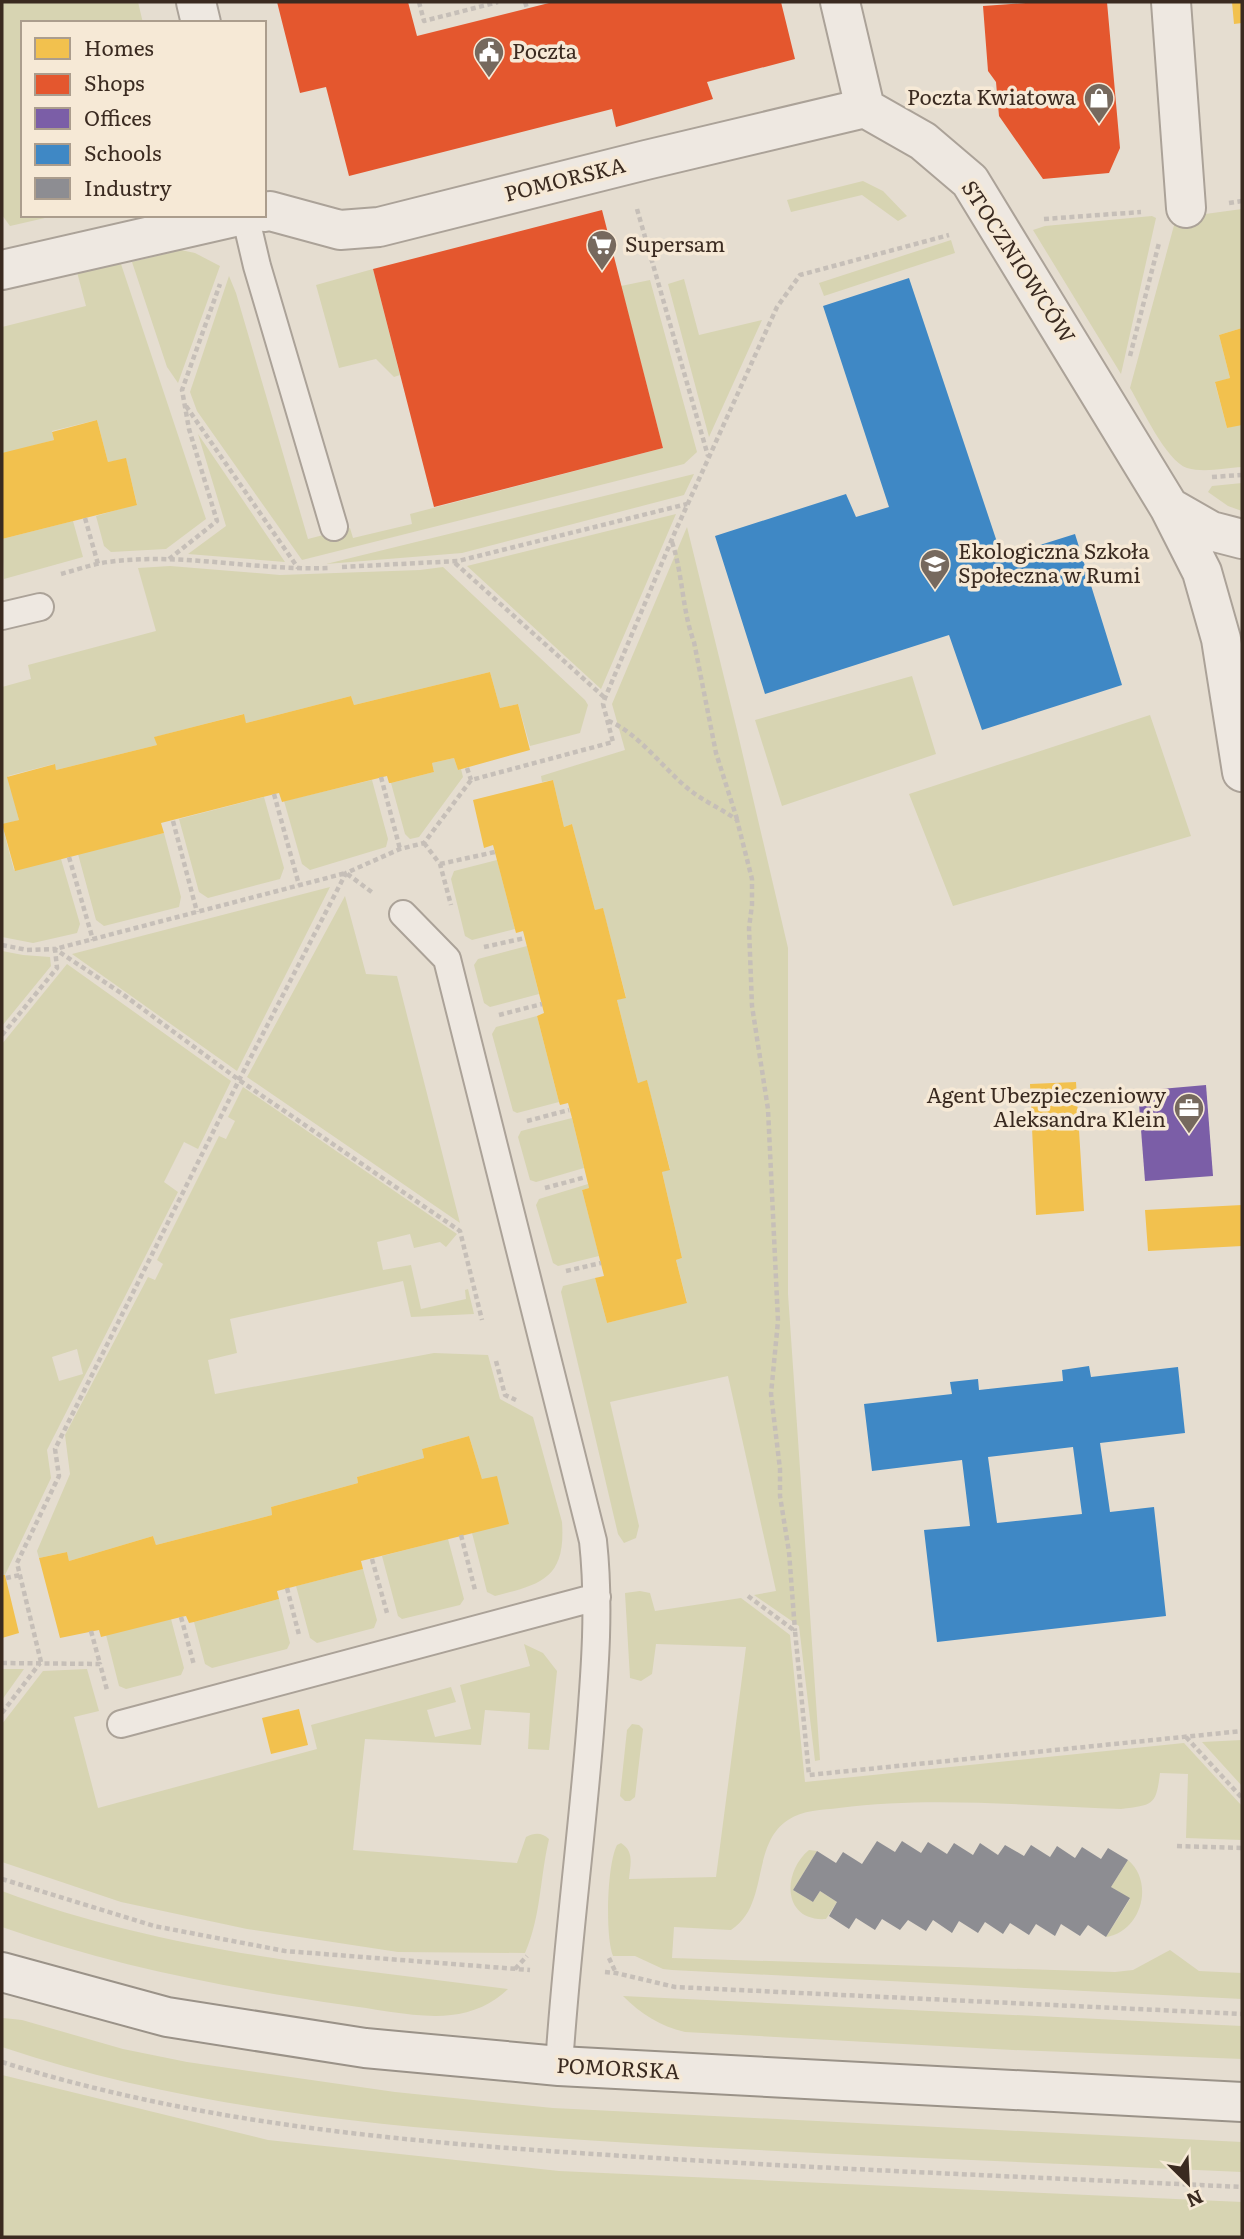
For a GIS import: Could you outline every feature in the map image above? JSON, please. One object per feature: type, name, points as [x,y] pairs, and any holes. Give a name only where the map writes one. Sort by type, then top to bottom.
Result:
[{"type":"street","points":[[196,2],[201,21]]},
{"type":"street","points":[[840,2],[865,108]]},
{"type":"street","points":[[1171,2],[1177,209]]},
{"type":"street","name":"POMORSKA","points":[[266,212],[340,230],[379,227],[865,108]]},
{"type":"street","name":"STOCZNIOWCÓW","points":[[865,108],[923,141],[970,181],[1000,226],[1169,508],[1202,572],[1221,639],[1242,772]]},
{"type":"street","points":[[2,270],[235,217]]},
{"type":"street","points":[[1169,508],[1211,531],[1242,539]]},
{"type":"street","name":"POMORSKA","points":[[2,1972],[167,2017],[365,2048],[559,2066],[1242,2102]]},
{"type":"lane","points":[[245,217],[334,527]]},
{"type":"lane","points":[[2,616],[40,607]]},
{"type":"lane","points":[[403,914],[446,959],[593,1541],[597,1597],[592,1697],[583,1820],[565,1971],[559,2066]]},
{"type":"lane","points":[[116,1713],[597,1597]]},
{"type":"path","points":[[419,2],[424,21],[498,2]]},
{"type":"path","points":[[2,945],[27,950],[55,949],[346,873],[400,849],[424,843],[471,780],[613,742],[603,704],[605,698],[671,541],[777,307],[800,275],[1024,220],[1177,209],[1242,201]]},
{"type":"path","points":[[636,206],[708,457]]},
{"type":"path","points":[[1128,362],[1177,209]]},
{"type":"path","points":[[169,559],[217,521],[189,429],[182,390],[225,270],[257,266]]},
{"type":"path","points":[[185,404],[299,569]]},
{"type":"path","points":[[85,518],[98,565]]},
{"type":"path","points":[[671,541],[679,565],[688,625],[694,642],[716,753],[752,878],[749,928],[752,1006],[768,1109],[778,1321],[771,1394],[780,1469],[780,1496],[789,1552],[809,1775],[1242,1731]]},
{"type":"path","points":[[454,562],[605,698]]},
{"type":"path","points":[[608,721],[632,735],[692,792],[737,820]]},
{"type":"path","points":[[467,768],[471,780]]},
{"type":"path","points":[[381,777],[400,849]]},
{"type":"path","points":[[274,794],[299,885]]},
{"type":"path","points":[[173,821],[197,912]]},
{"type":"path","points":[[440,864],[495,852]]},
{"type":"path","points":[[69,857],[93,940]]},
{"type":"path","points":[[346,873],[403,914]]},
{"type":"path","points":[[2,1713],[40,1662],[18,1563],[59,1476],[55,1449],[239,1080],[346,873]]},
{"type":"path","points":[[475,948],[525,938]]},
{"type":"path","points":[[55,949],[121,993],[239,1080],[460,1231],[482,1320]]},
{"type":"path","points":[[2,1035],[57,968],[55,949]]},
{"type":"path","points":[[494,1016],[542,1004]]},
{"type":"path","points":[[521,1123],[569,1111]]},
{"type":"path","points":[[539,1189],[586,1177]]},
{"type":"path","points":[[562,1273],[600,1263]]},
{"type":"path","points":[[496,1361],[505,1395],[517,1401]]},
{"type":"path","points":[[461,1535],[477,1596]]},
{"type":"path","points":[[372,1559],[389,1619]]},
{"type":"path","points":[[6,1578],[20,1574]]},
{"type":"path","points":[[287,1588],[301,1640]]},
{"type":"path","points":[[748,1596],[795,1630]]},
{"type":"path","points":[[181,1617],[194,1667]]},
{"type":"path","points":[[91,1631],[116,1713]]},
{"type":"path","points":[[2,1663],[100,1664]]},
{"type":"path","points":[[1185,1737],[1242,1798]]},
{"type":"path","points":[[1177,1846],[1242,1848]]},
{"type":"path","points":[[2,1879],[154,1926],[285,1951],[528,1970]]},
{"type":"path","points":[[608,1972],[675,1987],[1242,2014]]},
{"type":"path","points":[[2,2062],[108,2091],[242,2119],[447,2145],[795,2168],[1242,2187]]},
{"type":"shaded area","points":[[2,2],[138,2],[143,21],[21,21],[21,217],[49,217],[10,226],[2,215]]},
{"type":"shaded area","points":[[863,181],[883,191],[907,216],[898,221],[862,195],[791,212],[787,200]]},
{"type":"shaded area","points":[[1242,209],[1242,328],[1219,335],[1230,378],[1215,383],[1227,428],[1242,424],[1242,467],[1207,470],[1187,468],[1163,445],[1130,388],[1176,218]]},
{"type":"shaded area","points":[[1152,216],[1156,218],[1121,374],[1033,230],[1045,226]]},
{"type":"shaded area","points":[[951,240],[955,253],[824,296],[819,283]]},
{"type":"shaded area","points":[[181,250],[195,253],[220,266],[178,383],[167,367],[132,262]]},
{"type":"shaded area","points":[[121,264],[206,519],[166,549],[111,552],[104,546],[96,516],[137,504],[126,459],[108,462],[97,420],[52,431],[54,440],[2,454],[2,327],[86,306],[77,272]]},
{"type":"shaded area","points":[[373,269],[400,375],[394,377],[376,359],[339,368],[316,285]]},
{"type":"shaded area","points":[[229,276],[308,539],[350,528],[353,538],[412,524],[410,514],[663,448],[621,286],[650,280],[697,452],[684,464],[302,560],[197,411],[190,392]]},
{"type":"shaded area","points":[[684,279],[699,335],[762,320],[709,437],[668,284]]},
{"type":"shaded area","points":[[198,434],[285,562],[188,554],[226,526]]},
{"type":"shaded area","points":[[694,474],[684,495],[462,553],[326,564]]},
{"type":"shaded area","points":[[1242,483],[1242,511],[1228,506],[1208,492],[1212,486]]},
{"type":"shaded area","points":[[676,514],[601,689],[467,566]]},
{"type":"shaded area","points":[[73,521],[83,557],[4,579],[2,539]]},
{"type":"shaded area","points":[[687,527],[788,948],[788,1294],[820,1760],[815,1761],[799,1626],[754,1595],[776,1591],[728,1376],[610,1402],[639,1526],[636,1538],[624,1543],[618,1534],[561,1292],[563,1286],[595,1278],[607,1323],[687,1302],[676,1260],[682,1258],[662,1172],[670,1169],[647,1081],[638,1083],[617,1000],[626,997],[603,909],[595,910],[572,824],[564,827],[553,780],[542,782],[541,776],[625,750],[612,704]]},
{"type":"shaded area","points":[[170,566],[280,575],[443,567],[588,705],[580,733],[530,746],[518,704],[500,708],[490,672],[354,705],[351,696],[246,723],[243,714],[155,737],[157,745],[56,770],[54,764],[8,776],[19,820],[2,825],[2,687],[31,679],[28,665],[156,631],[138,568]]},
{"type":"shaded area","points":[[912,676],[936,754],[782,806],[755,720]]},
{"type":"shaded area","points":[[1150,715],[1191,836],[953,906],[909,794]]},
{"type":"shaded area","points":[[454,758],[463,777],[419,837],[410,839],[405,834],[391,783],[434,772],[432,763]]},
{"type":"shaded area","points":[[372,780],[388,839],[386,847],[310,870],[302,864],[284,801]]},
{"type":"shaded area","points":[[264,797],[284,868],[280,879],[208,898],[199,892],[179,819]]},
{"type":"shaded area","points":[[2,825],[14,870],[61,859],[80,924],[77,933],[33,943],[2,937]]},
{"type":"shaded area","points":[[164,833],[181,897],[179,907],[104,926],[96,920],[78,854]]},
{"type":"shaded area","points":[[497,860],[515,929],[472,940],[465,936],[451,879],[454,871]]},
{"type":"shaded area","points":[[330,887],[237,1071],[72,954]]},
{"type":"shaded area","points":[[345,896],[366,974],[397,976],[460,1223],[247,1077]]},
{"type":"shaded area","points":[[527,946],[539,994],[490,1007],[484,1003],[474,965],[478,959]]},
{"type":"shaded area","points":[[2,951],[50,957],[51,966],[2,1026]]},
{"type":"shaded area","points":[[67,964],[231,1081],[198,1149],[184,1142],[164,1182],[178,1192],[47,1450],[51,1478],[5,1575],[2,1575],[2,1044]],"holes":[[[77,1349],[83,1374],[59,1381],[52,1357]]]},
{"type":"shaded area","points":[[537,1016],[559,1102],[517,1113],[513,1111],[492,1034],[496,1027]]},
{"type":"shaded area","points":[[243,1087],[457,1234],[446,1247],[440,1242],[414,1248],[410,1234],[377,1242],[383,1270],[411,1265],[421,1309],[466,1299],[465,1290],[468,1289],[474,1314],[411,1317],[403,1281],[230,1319],[237,1353],[208,1360],[215,1394],[434,1353],[488,1355],[500,1399],[533,1417],[562,1522],[560,1556],[547,1576],[525,1587],[495,1596],[487,1592],[472,1533],[482,1479],[469,1436],[422,1449],[424,1458],[357,1477],[358,1483],[271,1507],[272,1515],[156,1545],[153,1536],[69,1561],[67,1552],[39,1558],[37,1551],[70,1474],[65,1435],[148,1277],[155,1280],[163,1264],[157,1260],[219,1136],[226,1139],[235,1121],[228,1117]]},
{"type":"shaded area","points":[[572,1118],[584,1168],[536,1182],[530,1180],[518,1137],[521,1131]]},
{"type":"shaded area","points":[[588,1184],[589,1188],[582,1190],[599,1256],[558,1266],[553,1263],[536,1205],[539,1199]]},
{"type":"shaded area","points":[[448,1539],[464,1599],[460,1605],[402,1619],[398,1616],[382,1556]]},
{"type":"shaded area","points":[[363,1569],[377,1620],[374,1628],[317,1643],[310,1638],[296,1586]]},
{"type":"shaded area","points":[[625,1593],[650,1593],[655,1611],[741,1598],[790,1635],[805,1782],[1184,1743],[1242,1806],[1242,1840],[1186,1838],[1188,1774],[1160,1773],[1157,1792],[1151,1801],[1121,1809],[945,1802],[874,1804],[806,1812],[788,1820],[776,1831],[764,1859],[751,1906],[743,1919],[731,1930],[674,1927],[672,1958],[1115,1972],[1133,1970],[1170,1950],[1199,1971],[1242,1973],[1242,1999],[672,1970],[663,1969],[635,1956],[613,1956],[608,1900],[611,1868],[617,1845],[621,1843],[630,1855],[629,1879],[716,1877],[746,1647],[656,1644],[652,1674],[641,1681],[630,1678]]},
{"type":"shaded area","points":[[279,1599],[290,1643],[287,1649],[212,1668],[205,1664],[194,1622]]},
{"type":"shaded area","points":[[171,1619],[184,1668],[181,1675],[126,1689],[119,1686],[106,1635]]},
{"type":"shaded area","points":[[524,1644],[543,1653],[557,1671],[549,1750],[528,1749],[530,1713],[485,1710],[481,1745],[365,1739],[353,1850],[517,1863],[526,1837],[543,1835],[549,1839],[537,1911],[525,1953],[398,1952],[247,1929],[121,1902],[2,1862],[2,1724],[43,1671],[87,1669],[99,1711],[74,1717],[98,1808],[317,1749],[311,1725],[451,1687],[456,1702],[427,1710],[435,1737],[471,1729],[460,1685],[530,1666]]},
{"type":"shaded area","points":[[2,1669],[24,1669],[2,1700]]},
{"type":"shaded area","points":[[632,1724],[643,1729],[635,1797],[625,1801],[620,1796],[627,1730]]},
{"type":"shaded area","points":[[1242,1740],[1242,1786],[1202,1742]]},
{"type":"shaded area","points":[[809,1850],[817,1851],[793,1890],[813,1902],[820,1891],[837,1902],[826,1919],[812,1918],[801,1913],[791,1894],[794,1870]]},
{"type":"shaded area","points":[[1128,1860],[1141,1881],[1140,1905],[1128,1926],[1106,1937],[1130,1899],[1111,1887]]},
{"type":"shaded area","points":[[2,1891],[63,1912],[188,1943],[252,1955],[508,1989],[496,1999],[474,2010],[451,2015],[426,2016],[214,1983],[86,1953],[2,1927]]},
{"type":"shaded area","points":[[623,1996],[1242,2026],[1242,2059],[685,2032],[651,2019]]},
{"type":"shaded area","points":[[3,2018],[22,2020],[123,2049],[187,2062],[395,2092],[553,2108],[1242,2142],[1242,2172],[615,2142],[382,2124],[228,2103],[76,2069],[2,2047]]},
{"type":"shaded area","points":[[2,2075],[268,2140],[559,2171],[1242,2202],[1242,2237],[2,2237]]},
{"type":"building: Homes","points":[[1232,2],[1242,2],[1242,23],[1234,24]]},
{"type":"building: Homes","points":[[1242,328],[1242,425],[1227,428],[1215,382],[1230,378],[1219,335]]},
{"type":"building: Homes","points":[[97,420],[108,462],[126,458],[137,505],[2,539],[2,453],[54,440],[52,432]]},
{"type":"building: Homes","points":[[490,672],[500,708],[518,704],[530,750],[458,770],[454,758],[432,763],[434,772],[391,783],[387,776],[282,802],[279,793],[161,823],[164,833],[15,871],[2,824],[19,820],[7,777],[55,764],[56,770],[157,745],[154,737],[244,714],[246,723],[351,696],[354,705]]},
{"type":"building: Homes","points":[[553,780],[564,827],[572,824],[595,910],[603,908],[626,998],[617,1000],[638,1083],[647,1080],[670,1170],[662,1172],[682,1258],[676,1260],[687,1303],[607,1323],[595,1278],[604,1276],[582,1190],[589,1188],[572,1118],[568,1103],[560,1105],[559,1102],[537,1016],[544,1013],[523,931],[516,933],[493,845],[484,848],[473,800]]},
{"type":"building: Homes","points":[[1076,1082],[1084,1211],[1036,1215],[1030,1084]]},
{"type":"building: Homes","points":[[1242,1205],[1242,1246],[1148,1251],[1145,1210]]},
{"type":"building: Homes","points":[[469,1436],[482,1479],[497,1476],[509,1524],[361,1561],[363,1569],[277,1591],[279,1599],[194,1622],[189,1623],[186,1616],[101,1637],[99,1630],[60,1638],[39,1558],[67,1552],[69,1561],[153,1536],[156,1545],[272,1515],[271,1507],[358,1483],[357,1477],[424,1458],[422,1449]]},
{"type":"building: Homes","points":[[2,1575],[5,1575],[19,1633],[2,1638]]},
{"type":"building: Homes","points":[[299,1709],[308,1745],[271,1754],[262,1718]]},
{"type":"building: Shops","points":[[277,2],[408,2],[417,36],[553,2],[781,2],[795,59],[707,82],[713,99],[616,127],[612,109],[349,176],[326,87],[300,93]]},
{"type":"building: Shops","points":[[1039,2],[1107,2],[1120,148],[1109,173],[1043,179],[999,116],[996,82],[988,71],[983,6]]},
{"type":"building: Shops","points":[[602,210],[663,448],[434,507],[373,269]]},
{"type":"building: Offices","points":[[1206,1085],[1213,1176],[1145,1181],[1138,1091]]},
{"type":"building: Schools","points":[[909,278],[1002,557],[1075,534],[1122,685],[982,730],[949,635],[765,694],[715,536],[846,494],[856,517],[889,507],[823,306]]},
{"type":"building: Schools","points":[[1089,1366],[1091,1377],[1178,1367],[1185,1433],[1100,1443],[1110,1512],[1154,1507],[1166,1616],[937,1642],[924,1530],[970,1526],[962,1460],[872,1471],[864,1404],[952,1394],[950,1382],[978,1379],[979,1390],[1063,1381],[1062,1370]],"holes":[[[1073,1447],[1082,1514],[997,1523],[988,1457]]]},
{"type":"building: Industry","points":[[877,1841],[895,1852],[902,1841],[921,1853],[928,1842],[947,1854],[954,1843],[973,1855],[980,1843],[998,1855],[1005,1845],[1024,1856],[1031,1845],[1050,1857],[1057,1846],[1075,1858],[1082,1847],[1101,1859],[1108,1848],[1128,1860],[1111,1887],[1130,1898],[1106,1937],[1088,1925],[1080,1936],[1061,1924],[1055,1936],[1036,1924],[1029,1935],[1010,1923],[1003,1934],[985,1922],[978,1933],[959,1921],[952,1933],[933,1920],[926,1931],[908,1920],[900,1930],[882,1919],[875,1930],[856,1918],[849,1929],[829,1916],[837,1902],[820,1891],[813,1902],[793,1890],[817,1851],[836,1863],[843,1852],[862,1864]]},
{"type":"place","name":"Poczta","points":[[489,79]]},
{"type":"place","name":"Poczta Kwiatowa","points":[[1099,125]]},
{"type":"place","name":"Supersam","points":[[602,272]]},
{"type":"place","name":"Ekologiczna Szkoła Społeczna w Rumi","points":[[935,591]]},
{"type":"place","name":"Agent Ubezpieczeniowy Aleksandra Klein","points":[[1189,1135]]}]
